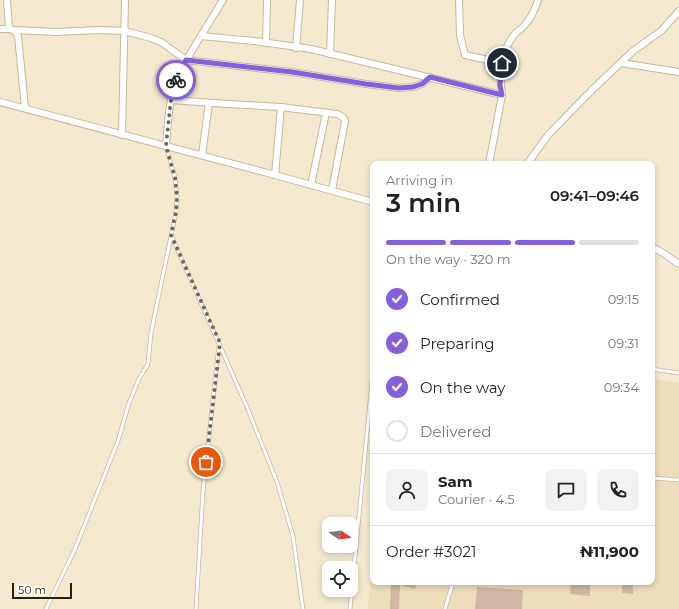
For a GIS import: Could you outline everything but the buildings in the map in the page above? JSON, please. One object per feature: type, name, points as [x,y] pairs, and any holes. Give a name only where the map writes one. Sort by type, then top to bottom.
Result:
[{"type":"street","points":[[7,0],[11,30],[18,36],[25,108]]},
{"type":"street","points":[[122,135],[125,0]]},
{"type":"street","points":[[166,146],[173,87],[177,76],[223,0]]},
{"type":"street","points":[[266,43],[267,0]]},
{"type":"street","points":[[296,48],[300,0]]},
{"type":"street","points":[[330,54],[332,0]]},
{"type":"street","points":[[459,0],[460,35],[465,55],[502,63]]},
{"type":"street","points":[[490,161],[502,95],[500,85],[502,63],[508,44],[534,12],[538,0]]},
{"type":"street","points":[[529,161],[549,134],[597,85],[633,51],[676,18],[679,11]]},
{"type":"street","points":[[0,29],[56,32],[99,30],[124,31],[161,42],[186,60],[292,72],[399,88],[418,86],[430,77]]},
{"type":"street","points":[[201,36],[311,49],[502,95]]},
{"type":"street","points":[[621,63],[679,72]]},
{"type":"street","points":[[171,100],[281,107],[337,114],[343,117],[345,121],[332,190]]},
{"type":"street","points":[[0,102],[370,201]]},
{"type":"street","points":[[202,156],[209,103]]},
{"type":"street","points":[[276,175],[281,107]]},
{"type":"street","points":[[311,185],[326,113]]},
{"type":"street","points":[[655,249],[679,264]]},
{"type":"lane","points":[[46,609],[75,549],[118,441],[129,403],[139,379],[148,364],[150,333],[176,212],[177,197],[175,178],[166,146]]},
{"type":"lane","points":[[171,235],[220,343],[277,482],[293,536],[303,609]]},
{"type":"lane","points":[[196,609],[203,491],[220,343]]},
{"type":"lane","points":[[655,369],[679,373]]},
{"type":"lane","points":[[350,609],[370,402]]},
{"type":"lane","points":[[655,478],[679,480]]},
{"type":"lane","points":[[445,609],[452,585]]},
{"type":"shaded area","points":[[655,379],[679,383],[679,609],[368,609],[370,584],[655,585]]},
{"type":"way so far","points":[[176,80],[173,87],[166,146],[175,178],[177,197],[176,212],[171,235],[220,343],[206,462]]},
{"type":"route","points":[[176,80],[186,60],[292,72],[399,88],[413,87],[422,84],[430,77],[502,95],[500,85],[502,63]]}]
